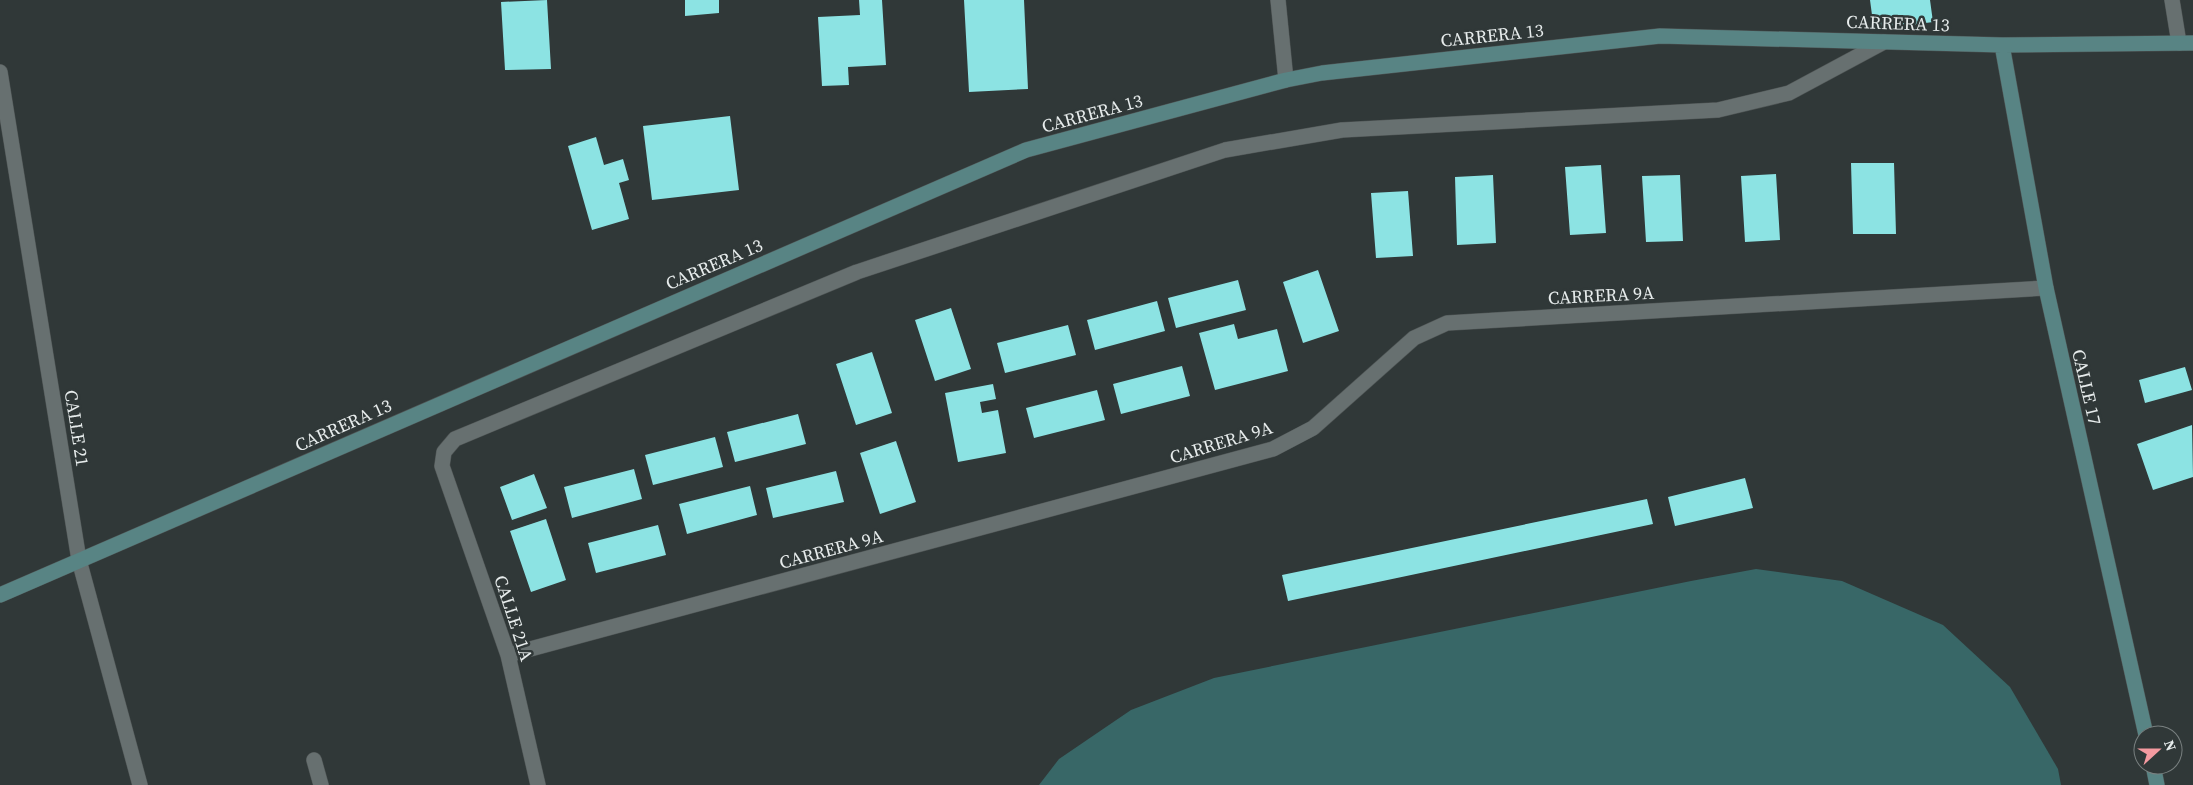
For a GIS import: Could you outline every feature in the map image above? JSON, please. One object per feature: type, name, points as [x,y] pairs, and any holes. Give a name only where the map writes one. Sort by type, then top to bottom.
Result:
[{"type":"street","points":[[1278,0],[1286,80]]},
{"type":"street","points":[[2172,0],[2186,43]]},
{"type":"street","name":"CARRERA 13","points":[[0,595],[1026,150],[1286,80],[1322,73],[1660,36],[2002,45],[2186,43]]},
{"type":"street","name":"CALLE 21A","points":[[538,785],[508,655],[442,466],[444,452],[455,439],[857,272],[1225,150],[1342,130],[1718,110],[1789,93],[1884,42]]},
{"type":"street","name":"CALLE 17","points":[[2002,45],[2046,288],[2144,725]]},
{"type":"street","name":"CALLE 21","points":[[0,72],[79,560],[140,785]]},
{"type":"street","name":"CARRERA 9A","points":[[508,655],[1273,450],[1313,428],[1414,338],[1448,323],[2046,288]]},
{"type":"street","points":[[314,760],[321,785]]},
{"type":"shaded area","points":[[1756,569],[1842,581],[1943,625],[2010,687],[2058,769],[2061,785],[1039,785],[1059,759],[1131,710],[1214,678]]},
{"type":"building","points":[[547,0],[551,69],[505,70],[501,2]]},
{"type":"building","points":[[685,0],[719,0],[719,13],[685,16]]},
{"type":"building","points":[[859,0],[882,0],[886,65],[848,67],[849,85],[822,86],[818,17],[860,15]]},
{"type":"building","points":[[964,0],[1024,0],[1028,89],[969,92]]},
{"type":"building","points":[[1870,0],[1930,0],[1933,22],[1874,30]]},
{"type":"building","points":[[730,116],[739,190],[652,200],[643,126]]},
{"type":"building","points":[[596,137],[604,165],[623,159],[629,180],[619,183],[629,219],[592,230],[568,146]]},
{"type":"building","points":[[1851,163],[1894,163],[1896,234],[1853,234]]},
{"type":"building","points":[[1601,165],[1606,233],[1570,235],[1565,167]]},
{"type":"building","points":[[1776,174],[1780,240],[1745,242],[1741,176]]},
{"type":"building","points":[[1493,175],[1496,243],[1457,245],[1455,177]]},
{"type":"building","points":[[1680,175],[1683,241],[1646,242],[1642,176]]},
{"type":"building","points":[[1408,191],[1413,256],[1376,258],[1371,193]]},
{"type":"building","points":[[1318,270],[1339,331],[1303,343],[1283,282]]},
{"type":"building","points":[[1238,280],[1246,310],[1176,328],[1168,298]]},
{"type":"building","points":[[1157,301],[1165,331],[1095,350],[1087,320]]},
{"type":"building","points":[[951,308],[971,369],[935,381],[915,320]]},
{"type":"building","points":[[1234,324],[1238,339],[1277,329],[1288,371],[1215,390],[1199,333]]},
{"type":"building","points":[[1068,325],[1076,355],[1005,373],[997,343]]},
{"type":"building","points":[[872,352],[892,413],[856,425],[836,364]]},
{"type":"building","points":[[1182,366],[1190,396],[1121,414],[1113,384]]},
{"type":"building","points":[[2185,367],[2192,390],[2145,403],[2139,380]]},
{"type":"building","points":[[993,384],[996,399],[980,402],[982,413],[998,410],[1006,453],[958,462],[945,393]]},
{"type":"building","points":[[1097,390],[1105,420],[1034,438],[1026,408]]},
{"type":"building","points":[[798,414],[806,444],[735,462],[727,432]]},
{"type":"building","points":[[2192,425],[2193,477],[2153,490],[2137,444]]},
{"type":"building","points":[[715,437],[723,467],[653,485],[645,455]]},
{"type":"building","points":[[896,441],[916,502],[880,514],[860,453]]},
{"type":"building","points":[[634,469],[642,499],[572,518],[564,487]]},
{"type":"building","points":[[836,471],[844,502],[773,518],[766,488]]},
{"type":"building","points":[[534,474],[547,508],[512,520],[500,487]]},
{"type":"building","points":[[1745,478],[1753,508],[1675,526],[1668,497]]},
{"type":"building","points":[[750,486],[757,515],[687,534],[679,504]]},
{"type":"building","points":[[1647,499],[1653,524],[1288,601],[1282,575]]},
{"type":"building","points":[[546,519],[566,580],[531,592],[510,531]]},
{"type":"building","points":[[658,525],[666,555],[596,573],[588,543]]}]
